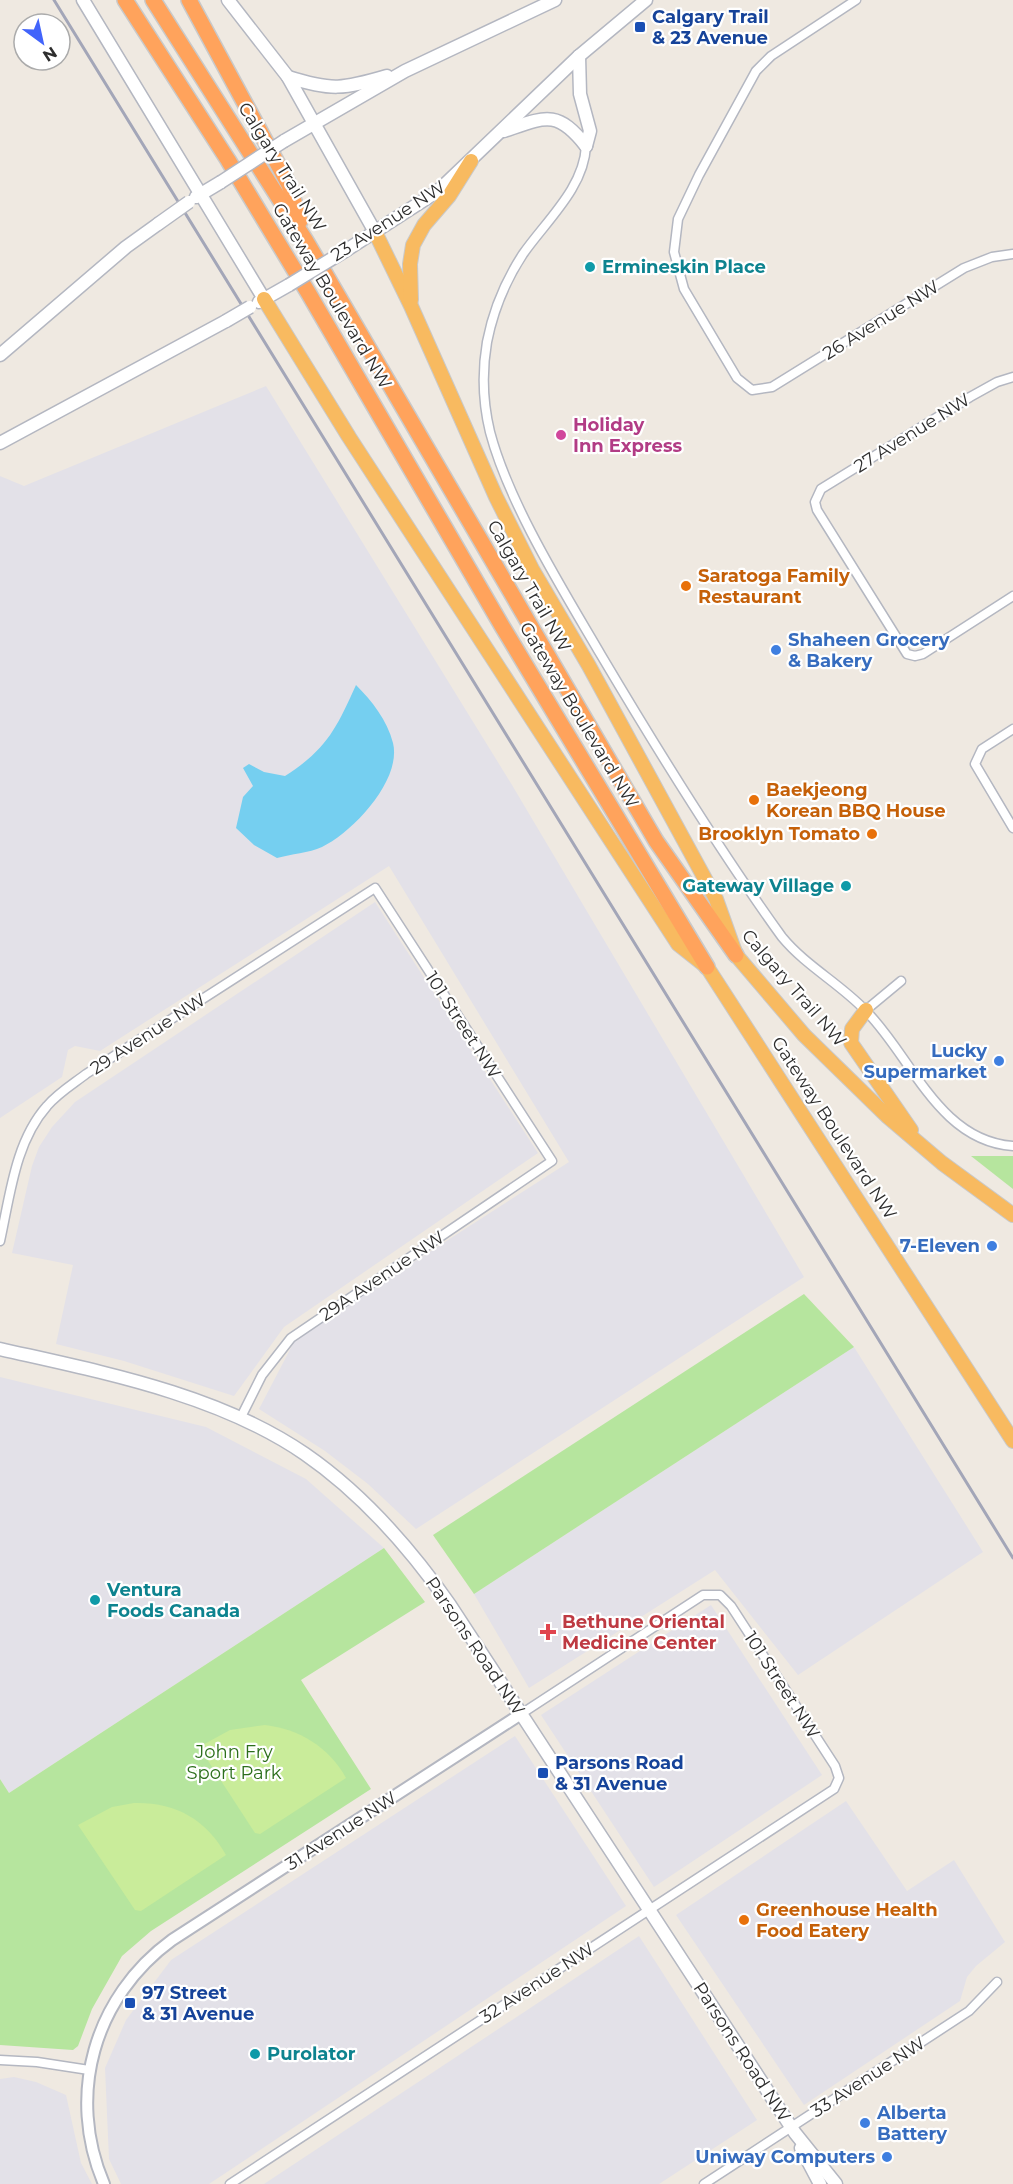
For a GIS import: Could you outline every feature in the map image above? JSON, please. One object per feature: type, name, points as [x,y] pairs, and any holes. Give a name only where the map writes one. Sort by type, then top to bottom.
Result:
[{"type":"highway","name":"Gateway Boulevard NW","points":[[125,0],[228,160],[309,294],[502,626],[707,967],[1013,1441]]},
{"type":"highway","name":"Calgary Trail NW","points":[[153,0],[306,242],[621,783],[656,840],[736,955],[821,1052],[922,1146],[1013,1215]]},
{"type":"highway","points":[[189,0],[289,184],[306,242]]},
{"type":"highway","points":[[411,306],[410,264],[413,245],[424,225],[449,196],[471,161]]},
{"type":"highway","points":[[375,232],[411,306],[506,518],[716,899],[736,955]]},
{"type":"highway","points":[[264,299],[349,437],[678,944],[707,967]]},
{"type":"highway","points":[[866,1010],[852,1029],[851,1043],[922,1146]]},
{"type":"main road","points":[[83,0],[264,299]]},
{"type":"main road","points":[[228,0],[288,77],[375,232]]},
{"type":"main road","points":[[2,352],[158,224],[284,141],[405,71],[555,0]]},
{"type":"main road","name":"23 Avenue NW","points":[[0,443],[226,321],[422,203],[471,161],[579,56],[646,0]]},
{"type":"main road","points":[[579,56],[580,94],[590,131],[586,146]]},
{"type":"main road","points":[[288,77],[320,88],[335,88],[353,86],[405,71]]},
{"type":"main road","points":[[500,132],[549,118],[567,124],[586,146]]},
{"type":"main road","name":"Parsons Road NW","points":[[0,1349],[128,1378],[240,1419],[305,1454],[387,1524],[446,1598],[793,2130],[836,2184]]},
{"type":"main road","name":"Parsons Road NW","points":[[793,2130],[820,2184]]},
{"type":"street","name":"26 Avenue NW","points":[[856,0],[771,56],[756,71],[681,210],[674,252],[679,276],[691,302],[736,378],[752,390],[772,387],[964,268],[992,257],[1013,254]]},
{"type":"street","name":"Calgary Trail NW","points":[[586,146],[581,173],[516,267],[500,298],[490,328],[485,361],[485,393],[489,423],[498,456],[538,542],[576,613],[672,772],[739,876],[789,946],[866,1010],[891,1040],[918,1082],[958,1122],[984,1138],[1013,1146]]},
{"type":"street","name":"27 Avenue NW","points":[[1013,377],[997,382],[970,397],[821,489],[816,497],[817,510],[902,649],[911,655],[923,654],[1013,596]]},
{"type":"street","points":[[1013,729],[982,749],[976,759],[978,772],[1013,828]]},
{"type":"street","name":"101 Street NW","points":[[375,888],[552,1161]]},
{"type":"street","name":"29 Avenue NW","points":[[0,1241],[20,1154],[36,1121],[56,1096],[86,1074],[375,888]]},
{"type":"street","points":[[866,1010],[901,981]]},
{"type":"street","name":"29A Avenue NW","points":[[240,1419],[262,1375],[291,1338],[552,1161]]},
{"type":"street","name":"31 Avenue NW","points":[[104,2184],[89,2136],[86,2105],[89,2070],[109,2011],[136,1973],[158,1950],[703,1595],[720,1595]]},
{"type":"street","name":"101 Street NW","points":[[720,1595],[729,1602],[750,1634],[835,1766],[839,1778]]},
{"type":"street","name":"32 Avenue NW","points":[[230,2184],[834,1789],[839,1778]]},
{"type":"street","name":"33 Avenue NW","points":[[704,2184],[793,2130],[969,2011],[997,1982]]},
{"type":"street","points":[[0,2060],[37,2062],[89,2070]]},
{"type":"shaded area","points":[[266,386],[512,785],[804,1277],[416,1529],[368,1484],[325,1451],[259,1409],[296,1338],[569,1162],[389,866],[100,1051],[75,1046],[68,1050],[62,1077],[0,1118],[0,476],[24,486]]},
{"type":"shaded area","points":[[375,902],[538,1153],[284,1327],[234,1396],[124,1361],[56,1344],[73,1265],[12,1253],[32,1166],[39,1147],[52,1127],[75,1102]]},
{"type":"shaded area","points":[[854,1347],[983,1552],[798,1675],[715,1570],[529,1688],[474,1594]]},
{"type":"shaded area","points":[[0,1377],[206,1427],[306,1479],[384,1548],[9,1793],[0,1779]]},
{"type":"shaded area","points":[[711,1605],[822,1775],[654,1887],[541,1715]]},
{"type":"shaded area","points":[[515,1736],[626,1906],[209,2184],[121,2184],[109,2159],[105,2068],[126,2020],[171,1960]]},
{"type":"shaded area","points":[[846,1801],[907,1891],[954,1860],[1005,1942],[976,1966],[967,1977],[960,2001],[804,2105],[676,1915]]},
{"type":"shaded area","points":[[639,1936],[757,2120],[659,2184],[264,2184]]},
{"type":"shaded area","points":[[14,2077],[36,2082],[66,2095],[81,2163],[92,2184],[0,2184],[0,2079]]},
{"type":"green space","points":[[971,1156],[1013,1156],[1013,1189]]},
{"type":"green space","points":[[804,1294],[854,1347],[474,1594],[433,1535]]},
{"type":"green space","name":"John Fry Sport Park","points":[[384,1548],[425,1602],[301,1680],[371,1789],[151,1931],[122,1956],[92,2009],[78,2046],[73,2050],[0,2045],[0,1779],[9,1793]]},
{"type":"green space","points":[[265,1725],[290,1731],[312,1741],[331,1757],[346,1778],[260,1834],[255,1833],[199,1747],[230,1730]]},
{"type":"green space","points":[[134,1803],[163,1806],[188,1815],[209,1832],[226,1855],[141,1911],[135,1910],[78,1825],[112,1807]]},
{"type":"water","points":[[356,685],[378,711],[387,726],[393,743],[394,757],[390,773],[372,803],[347,830],[334,840],[317,849],[277,858],[254,845],[236,828],[243,797],[253,786],[243,768],[249,764],[264,772],[285,776],[299,766],[311,757],[329,737]]},
{"type":"railway","points":[[54,0],[1013,1558]]},
{"type":"place","name":"Calgary Trail & 23 Avenue","points":[[640,27]]},
{"type":"place","name":"Ermineskin Place","points":[[590,267]]},
{"type":"place","name":"Holiday Inn Express","points":[[561,435]]},
{"type":"place","name":"Saratoga Family Restaurant","points":[[686,586]]},
{"type":"place","name":"Shaheen Grocery & Bakery","points":[[776,650]]},
{"type":"place","name":"Baekjeong Korean BBQ House","points":[[754,800]]},
{"type":"place","name":"Brooklyn Tomato","points":[[872,834]]},
{"type":"place","name":"Gateway Village","points":[[846,886]]},
{"type":"place","name":"Lucky Supermarket","points":[[999,1061]]},
{"type":"place","name":"7-Eleven","points":[[992,1246]]},
{"type":"place","name":"Ventura Foods Canada","points":[[95,1600]]},
{"type":"place","name":"Bethune Oriental Medicine Center","points":[[548,1632]]},
{"type":"place","name":"Parsons Road & 31 Avenue","points":[[543,1773]]},
{"type":"place","name":"Greenhouse Health Food Eatery","points":[[744,1920]]},
{"type":"place","name":"97 Street & 31 Avenue","points":[[130,2003]]},
{"type":"place","name":"Purolator","points":[[255,2054]]},
{"type":"place","name":"Alberta Battery","points":[[865,2123]]},
{"type":"place","name":"Uniway Computers","points":[[887,2157]]}]
